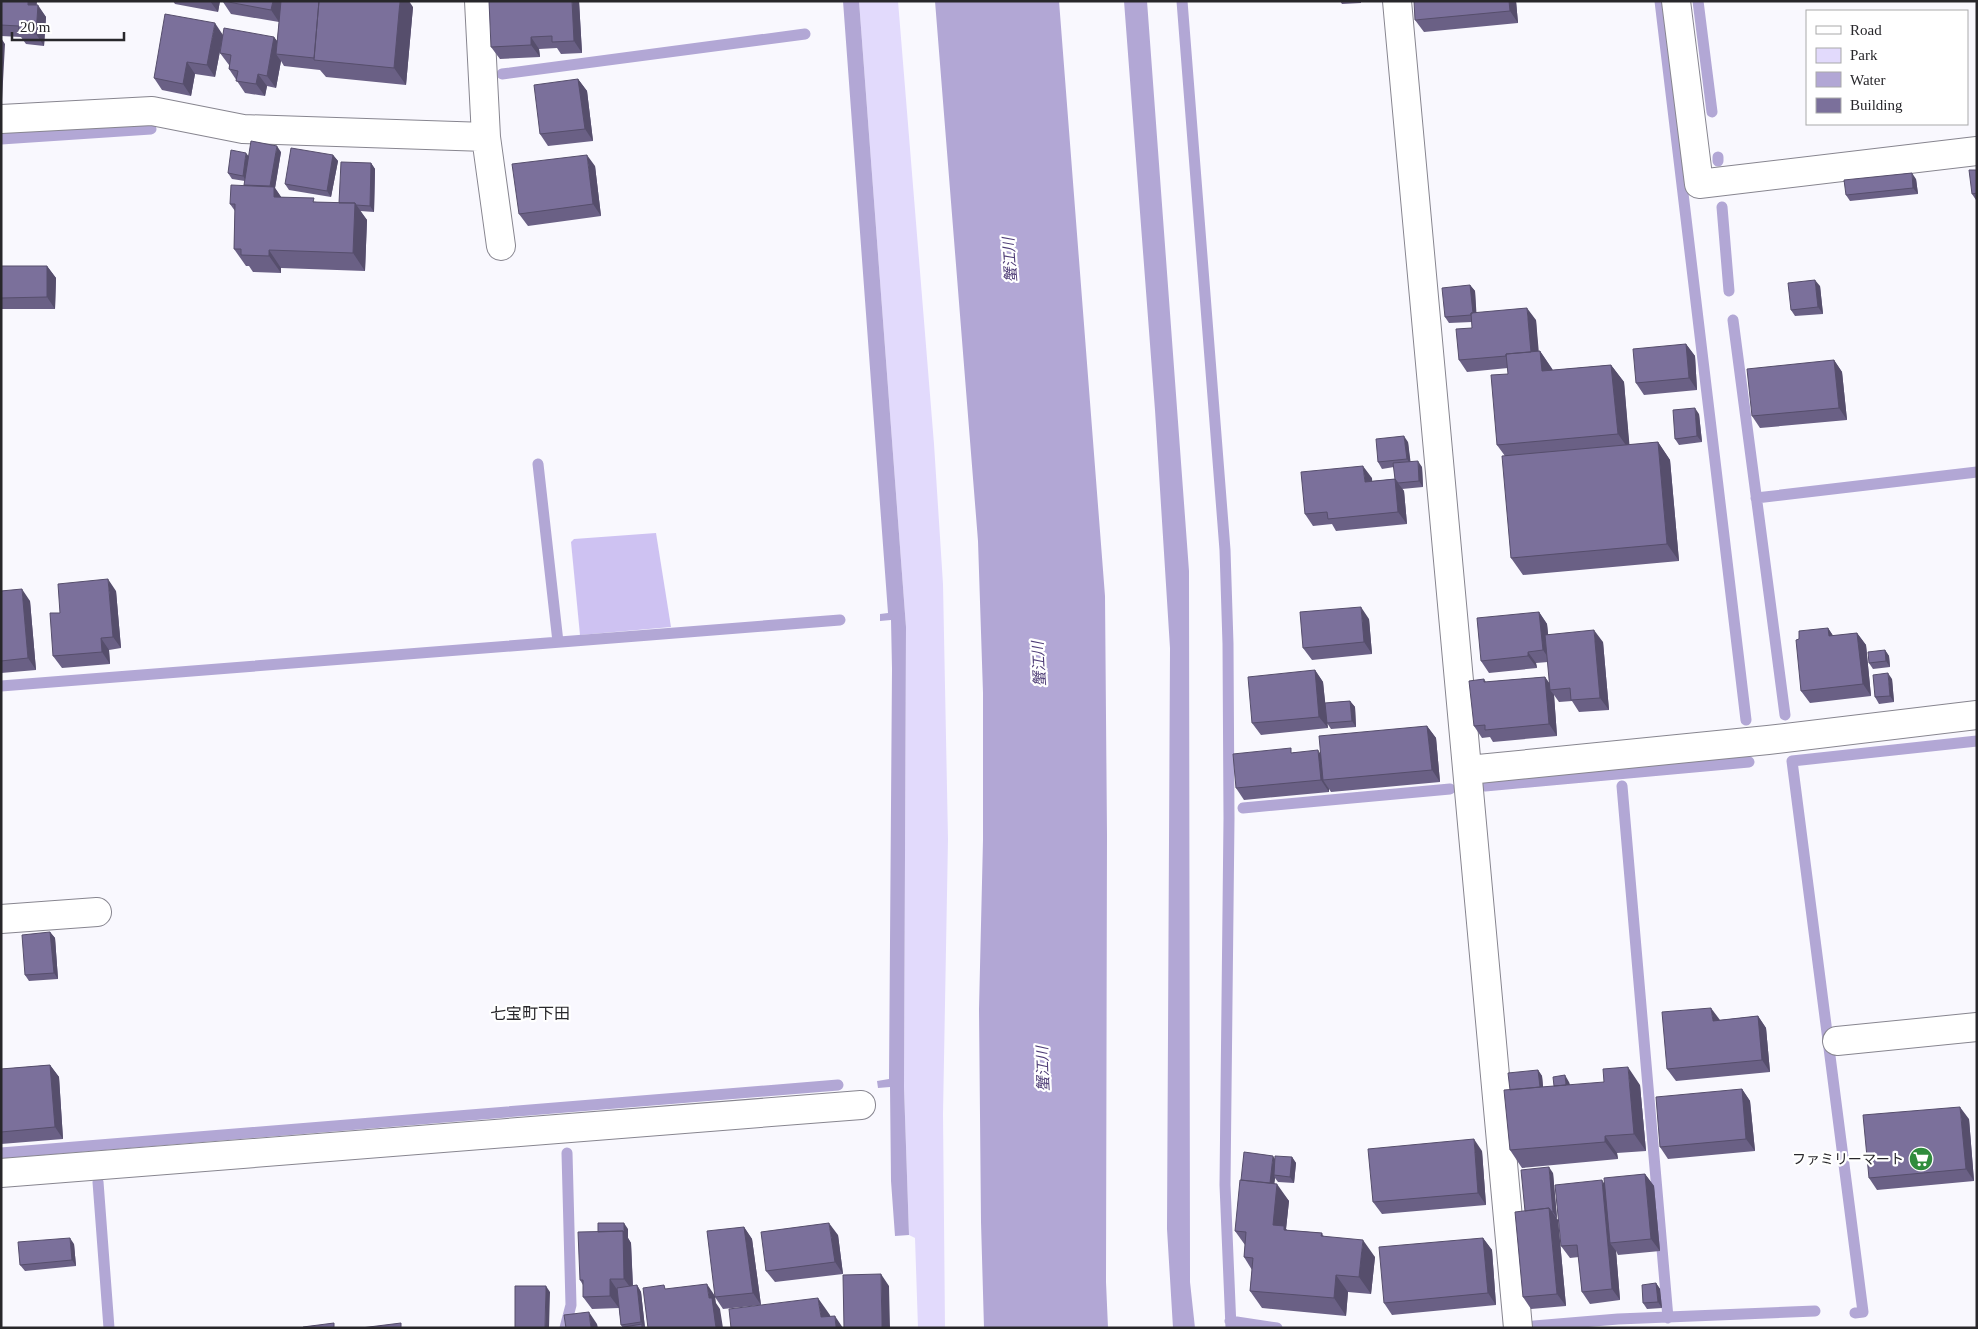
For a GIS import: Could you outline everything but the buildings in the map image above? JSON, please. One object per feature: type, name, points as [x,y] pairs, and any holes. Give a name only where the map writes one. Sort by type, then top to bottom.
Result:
[{"type":"street","points":[[479,1],[486,137],[501,246]]},
{"type":"street","points":[[1397,1],[1518,1328]]},
{"type":"street","points":[[1676,1],[1699,184],[1977,151]]},
{"type":"street","points":[[1,119],[152,111],[243,128],[486,137]]},
{"type":"street","points":[[1468,770],[1768,740],[1977,715]]},
{"type":"street","points":[[1,919],[96,912]]},
{"type":"street","points":[[1838,1041],[1977,1027]]},
{"type":"street","points":[[1,1173],[862,1105]]},
{"type":"green space","points":[[859,1],[898,1],[934,444],[943,584],[948,839],[943,1114],[945,1328],[918,1328],[915,1238],[909,1235],[904,1087],[906,627]]},
{"type":"shaded area","points":[[656,533],[671,627],[580,635],[571,542],[574,539]]},
{"type":"water","points":[[843,1],[859,1],[906,627],[904,1087],[909,1235],[895,1236],[891,1181],[890,1087],[878,1088],[877,1081],[889,1079],[891,620],[880,621],[880,614],[888,613]]},
{"type":"water","name":"蟹江川","points":[[935,1],[1059,1],[1105,596],[1107,835],[1106,1282],[1108,1328],[984,1328],[979,1009],[983,840],[983,693],[978,541]]},
{"type":"water","points":[[1124,1],[1147,1],[1189,571],[1190,1282],[1195,1328],[1173,1328],[1167,1229],[1170,648],[1155,410]]},
{"type":"waterway","points":[[1182,1],[1225,550],[1228,644],[1229,818],[1225,1185],[1231,1328]]},
{"type":"waterway","points":[[1660,1],[1746,720]]},
{"type":"waterway","points":[[1698,1],[1712,112]]},
{"type":"waterway","points":[[502,74],[805,34]]},
{"type":"waterway","points":[[1,139],[151,129]]},
{"type":"waterway","points":[[1722,207],[1729,291]]},
{"type":"waterway","points":[[1733,320],[1785,715]]},
{"type":"waterway","points":[[538,464],[558,642]]},
{"type":"waterway","points":[[1756,498],[1977,472]]},
{"type":"waterway","points":[[1,686],[840,620]]},
{"type":"waterway","points":[[1855,1313],[1863,1312],[1792,761],[1977,741]]},
{"type":"waterway","points":[[1485,786],[1749,762]]},
{"type":"waterway","points":[[1622,786],[1668,1318]]},
{"type":"waterway","points":[[1243,808],[1450,789]]},
{"type":"waterway","points":[[1,1153],[838,1085]]},
{"type":"waterway","points":[[565,1328],[571,1305],[567,1153]]},
{"type":"waterway","points":[[98,1182],[109,1328]]},
{"type":"waterway","points":[[1534,1326],[1618,1319],[1815,1311]]},
{"type":"waterway","points":[[1230,1321],[1277,1328]]},
{"type":"place","name":"ファミリーマート","points":[[1921,1159]]},
{"type":"district","name":"七宝町下田","points":[[530,1013]]}]
